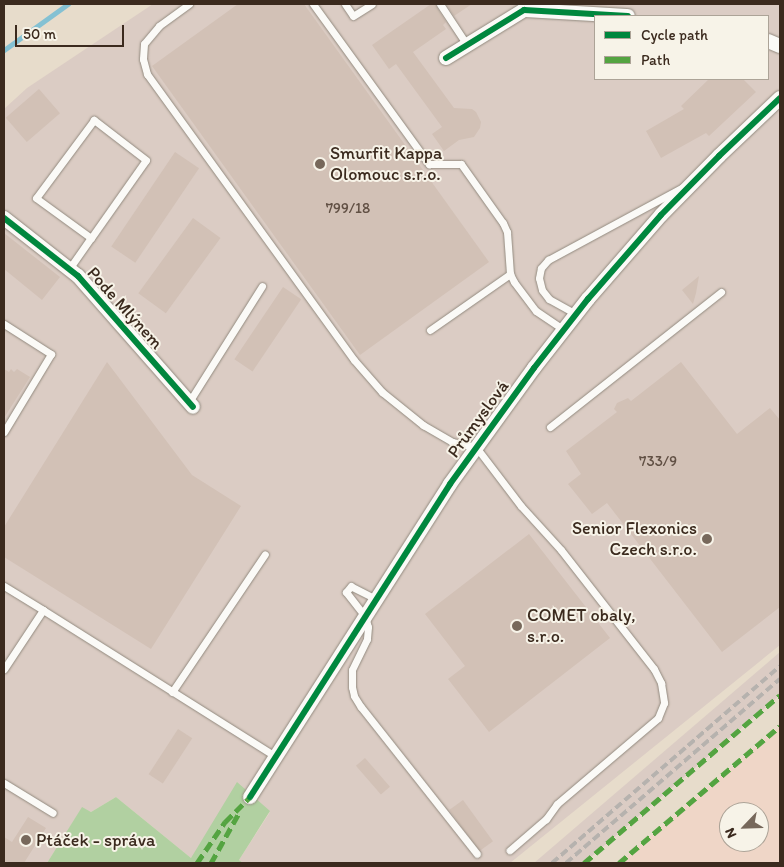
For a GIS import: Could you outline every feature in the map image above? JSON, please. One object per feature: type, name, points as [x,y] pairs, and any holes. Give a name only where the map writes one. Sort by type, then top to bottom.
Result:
[{"type":"street","points":[[446,58],[524,10],[547,7],[619,15]]},
{"type":"street","name":"Průmyslová","points":[[250,797],[365,616],[476,447],[576,314],[632,248],[694,180],[780,98]]},
{"type":"street","name":"Pode Mlýnem","points":[[4,218],[78,276],[191,405]]},
{"type":"lane","points":[[189,4],[159,26],[144,44],[143,59],[147,74],[354,360],[382,392],[423,425],[452,442],[476,447],[521,506],[561,550],[654,669],[664,693],[664,703],[658,718],[557,804],[546,819],[510,850]]},
{"type":"lane","points":[[313,4],[429,164],[462,164],[498,212],[507,232],[510,274],[536,312],[564,330]]},
{"type":"lane","points":[[345,4],[353,16],[372,4]]},
{"type":"lane","points":[[440,4],[468,45]]},
{"type":"lane","points":[[69,269],[91,238],[146,160],[94,120],[36,198],[91,238]]},
{"type":"lane","points":[[576,314],[556,305],[542,290],[539,278],[541,268],[548,260],[694,180]]},
{"type":"lane","points":[[430,330],[510,274]]},
{"type":"lane","points":[[191,405],[262,286]]},
{"type":"lane","points":[[550,426],[721,292]]},
{"type":"lane","points":[[4,324],[51,354],[4,432]]},
{"type":"lane","points":[[172,692],[265,554]]},
{"type":"lane","points":[[4,586],[276,757]]},
{"type":"lane","points":[[376,599],[351,586],[346,592],[365,616],[369,632],[352,670],[354,696],[477,854]]},
{"type":"lane","points":[[4,669],[43,610]]},
{"type":"lane","points":[[4,783],[53,814]]},
{"type":"shaded area","points":[[153,4],[780,4],[780,645],[510,863],[243,863],[239,860],[270,812],[191,858],[116,797],[91,812],[82,808],[47,863],[4,863],[4,109],[27,88]]},
{"type":"shaded area","points":[[780,652],[780,695],[584,863],[534,863]]},
{"type":"shaded area","points":[[780,726],[780,863],[619,863]]},
{"type":"green space","points":[[237,782],[270,811],[239,860],[243,863],[47,863],[82,807],[91,812],[116,797],[191,858]]},
{"type":"building","name":"Smurfit Kappa Olomouc s.r.o.","points":[[238,4],[304,4],[489,262],[360,355],[152,66]]},
{"type":"building","points":[[431,4],[435,4],[446,22],[443,25],[446,29],[413,52],[454,108],[472,109],[476,112],[481,122],[480,128],[474,137],[459,140],[444,151],[432,134],[442,127],[396,64],[389,69],[372,45]]},
{"type":"building","points":[[446,4],[472,4],[454,16]]},
{"type":"building","points":[[708,80],[744,80],[756,92],[709,136],[706,133],[661,158],[646,131],[684,109],[681,106]]},
{"type":"building","points":[[39,89],[60,113],[27,142],[6,118]]},
{"type":"building","points":[[175,152],[199,168],[135,263],[111,247]]},
{"type":"building","points":[[193,218],[221,238],[166,313],[138,293]]},
{"type":"building","points":[[4,233],[60,277],[42,300],[4,269]]},
{"type":"building","points":[[699,276],[696,293],[693,304],[682,290]]},
{"type":"building","points":[[283,287],[301,299],[253,371],[234,359]]},
{"type":"building","points":[[107,362],[192,475],[241,506],[151,649],[4,557],[4,527]]},
{"type":"building","name":"Senior Flexonics Czech s.r.o.","points":[[681,362],[737,434],[770,408],[780,420],[780,607],[722,652],[607,503],[592,514],[568,484],[581,474],[566,451],[617,412],[614,409],[617,403],[628,398],[631,401]]},
{"type":"building","points":[[4,369],[9,372],[11,369],[14,372],[17,369],[30,377],[4,418]]},
{"type":"building","name":"COMET obaly, s.r.o.","points":[[529,534],[610,638],[489,732],[448,679],[465,666],[425,614]]},
{"type":"building","points":[[178,729],[192,738],[163,784],[149,774]]},
{"type":"building","points":[[365,758],[390,787],[381,795],[356,766]]},
{"type":"building","points":[[463,800],[493,841],[479,851],[449,810]]},
{"type":"building","name":"Ptáček - správa","points":[[28,817],[46,828],[24,863],[4,863],[4,837],[12,842]]},
{"type":"waterway","points":[[4,50],[68,4]]},
{"type":"railway","points":[[552,863],[780,666]]},
{"type":"railway","points":[[566,863],[780,679]]},
{"type":"marked path","points":[[584,863],[780,695]]},
{"type":"marked path","points":[[619,863],[780,726]]},
{"type":"marked path","points":[[197,863],[225,822],[250,797]]},
{"type":"marked path","points":[[211,863],[239,813]]},
{"type":"cycle path","points":[[446,58],[524,10],[611,15]]},
{"type":"cycle path","points":[[250,797],[450,484],[534,368],[588,299],[661,215],[780,98]]},
{"type":"cycle path","points":[[4,218],[78,276],[193,407]]},
{"type":"place","name":"Smurfit Kappa Olomouc s.r.o.","points":[[320,164]]},
{"type":"place","name":"Senior Flexonics Czech s.r.o.","points":[[707,539]]},
{"type":"place","name":"COMET obaly, s.r.o.","points":[[517,626]]},
{"type":"place","name":"Ptáček - správa","points":[[26,840]]}]
